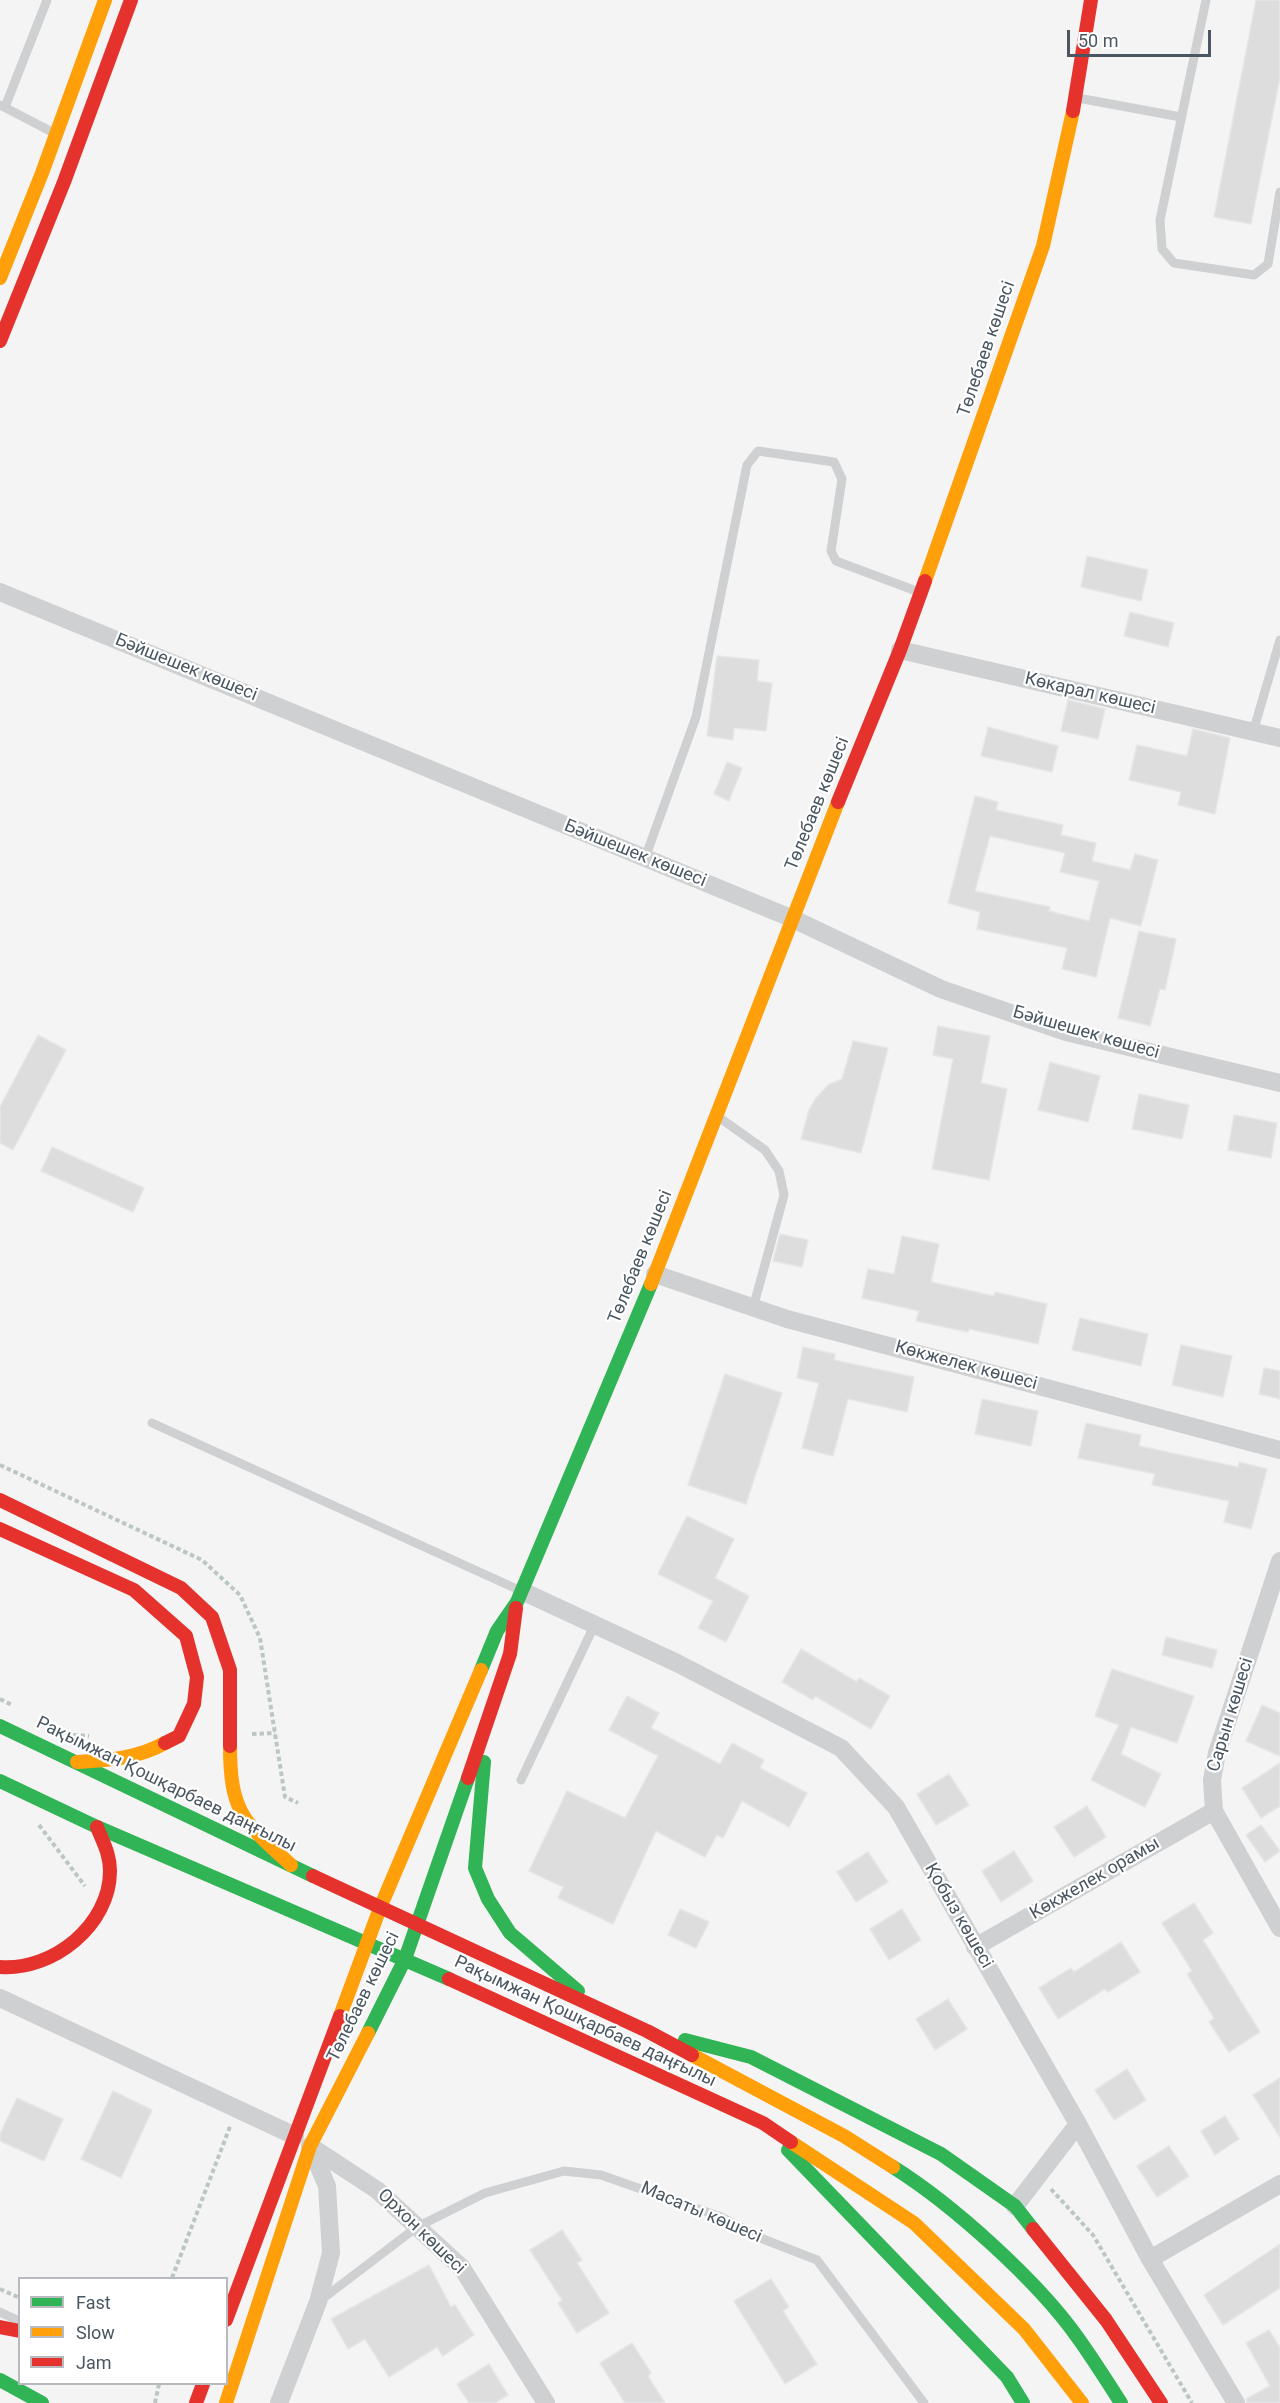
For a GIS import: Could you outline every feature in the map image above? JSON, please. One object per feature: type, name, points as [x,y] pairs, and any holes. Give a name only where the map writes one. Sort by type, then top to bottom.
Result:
[{"type":"main road","points":[[0,278],[105,0]]},
{"type":"main road","points":[[0,341],[64,182],[131,0]]},
{"type":"main road","name":"Төлебаев көшесі","points":[[228,2315],[380,1908],[497,1631],[520,1596],[655,1274],[791,918],[900,650],[1043,246],[1076,98],[1091,0]]},
{"type":"main road","points":[[0,1500],[181,1588],[212,1617],[230,1670],[230,1773],[237,1808],[248,1826],[291,1865]]},
{"type":"main road","points":[[0,1529],[134,1590],[186,1636],[197,1677],[194,1704],[179,1736],[137,1755],[118,1760],[77,1762]]},
{"type":"main road","name":"Төлебаев көшесі","points":[[226,2403],[310,2146],[405,1959],[418,1926],[510,1654],[520,1596]]},
{"type":"main road","points":[[486,1725],[476,1868],[488,1899],[510,1933],[596,2007]]},
{"type":"main road","name":"Рақымжан Қошқарбаев даңғылы","points":[[0,1726],[418,1926],[646,2031],[844,2136],[914,2180],[974,2230],[1032,2284],[1077,2336],[1121,2403]]},
{"type":"main road","name":"Рақымжан Қошқарбаев даңғылы","points":[[0,1781],[97,1827],[405,1959],[763,2123],[914,2223],[1024,2329],[1082,2403]]},
{"type":"main road","points":[[0,1967],[43,1959],[68,1948],[89,1930],[103,1906],[110,1880],[108,1852],[97,1827]]},
{"type":"main road","points":[[646,2031],[750,2057],[941,2154],[1015,2206],[1106,2320],[1161,2403]]},
{"type":"main road","points":[[763,2123],[1007,2377],[1023,2403]]},
{"type":"main road","points":[[228,2278],[278,2181]]},
{"type":"main road","points":[[0,2327],[18,2331]]},
{"type":"main road","points":[[0,2380],[42,2403]]},
{"type":"main road","points":[[196,2403],[203,2385]]},
{"type":"street","name":"Бәйшешек көшесі","points":[[0,592],[791,918],[941,989],[1054,1028],[1280,1083]]},
{"type":"street","name":"Көкарал көшесі","points":[[900,650],[1280,738]]},
{"type":"street","name":"Көкжелек көшесі","points":[[655,1274],[753,1308],[1280,1450]]},
{"type":"street","name":"Сарын көшесі","points":[[1280,1561],[1217,1753],[1212,1780],[1214,1811],[1280,1928]]},
{"type":"street","name":"Қобыз көшесі","points":[[520,1596],[595,1624],[841,1748],[896,1807],[1078,2124],[1150,2259],[1236,2403]]},
{"type":"street","name":"Көкжелек орамы","points":[[975,1947],[1214,1811]]},
{"type":"street","points":[[0,1998],[295,2136]]},
{"type":"street","points":[[1015,2206],[1078,2124]]},
{"type":"street","points":[[279,2403],[318,2302],[331,2253],[327,2186],[310,2146]]},
{"type":"street","name":"Орхон көшесі","points":[[310,2146],[377,2190],[462,2268],[546,2403]]},
{"type":"street","points":[[1150,2259],[1280,2184]]},
{"type":"lane","points":[[47,0],[3,106],[56,134]]},
{"type":"lane","points":[[1206,0],[1160,220],[1162,249],[1174,263],[1254,274],[1268,264],[1280,192]]},
{"type":"lane","points":[[1076,98],[1181,117]]},
{"type":"lane","points":[[645,858],[696,717],[747,465],[758,451],[834,462],[842,479],[831,551],[836,561],[921,593]]},
{"type":"lane","points":[[1253,732],[1280,640]]},
{"type":"lane","points":[[716,1115],[765,1150],[779,1171],[782,1183],[784,1195],[753,1308]]},
{"type":"lane","points":[[152,1423],[520,1596]]},
{"type":"lane","points":[[521,1780],[595,1624]]},
{"type":"lane","name":"Масаты көшесі","points":[[318,2302],[417,2228],[485,2193],[564,2171],[600,2175],[721,2217],[762,2239],[817,2260],[924,2403]]},
{"type":"lane","points":[[0,2312],[18,2320]]},
{"type":"path","points":[[0,1700],[19,1709]]},
{"type":"path","points":[[66,1731],[76,1736],[100,1735]]},
{"type":"path","points":[[250,1734],[275,1733]]},
{"type":"path","points":[[30,1821],[40,1826],[86,1888]]},
{"type":"path","points":[[172,2277],[237,2109]]},
{"type":"path","points":[[1036,2179],[1051,2190],[1093,2235],[1192,2403]]},
{"type":"path","points":[[0,2289],[18,2297]]},
{"type":"path","points":[[155,2403],[159,2385]]},
{"type":"building","points":[[1256,0],[1280,0],[1280,77],[1251,224],[1214,217]]},
{"type":"building","points":[[1087,556],[1148,570],[1141,601],[1081,587]]},
{"type":"building","points":[[1130,612],[1174,623],[1168,647],[1124,636]]},
{"type":"building","points":[[717,656],[759,660],[757,681],[772,683],[766,731],[734,728],[733,740],[707,736]]},
{"type":"building","points":[[1068,700],[1105,709],[1098,739],[1061,731]]},
{"type":"building","points":[[988,727],[1058,746],[1052,772],[981,756]]},
{"type":"building","points":[[1193,729],[1230,738],[1215,814],[1178,805],[1181,792],[1129,780],[1137,745],[1187,756]]},
{"type":"building","points":[[727,762],[742,768],[729,801],[714,794]]},
{"type":"building","points":[[975,796],[998,802],[996,810],[1063,825],[1061,835],[1096,843],[1092,861],[1130,870],[1135,854],[1158,860],[1141,926],[1110,918],[1096,977],[1062,969],[1067,948],[977,929],[980,912],[948,903]],"holes":[[[990,836],[1065,853],[1060,872],[1099,881],[1089,921],[1049,911],[1050,907],[975,891]]]},
{"type":"building","points":[[1139,931],[1176,939],[1165,990],[1160,989],[1150,1026],[1118,1018]]},
{"type":"building","points":[[938,1026],[990,1036],[981,1083],[1007,1089],[989,1180],[932,1169],[953,1059],[933,1055]]},
{"type":"building","points":[[38,1035],[66,1050],[13,1150],[0,1143],[0,1107]]},
{"type":"building","points":[[853,1041],[888,1048],[861,1153],[801,1139],[809,1110],[816,1098],[828,1085],[842,1079]]},
{"type":"building","points":[[1050,1062],[1100,1076],[1088,1122],[1038,1110]]},
{"type":"building","points":[[1139,1094],[1189,1105],[1182,1139],[1132,1129]]},
{"type":"building","points":[[1234,1115],[1277,1123],[1271,1158],[1228,1150]]},
{"type":"building","points":[[52,1147],[144,1188],[133,1212],[41,1171]]},
{"type":"building","points":[[780,1234],[808,1240],[802,1267],[773,1261]]},
{"type":"building","points":[[902,1236],[939,1244],[931,1282],[994,1296],[995,1292],[1047,1304],[1038,1344],[969,1329],[968,1332],[916,1321],[919,1311],[862,1298],[868,1269],[894,1274]]},
{"type":"building","points":[[1080,1318],[1148,1334],[1141,1366],[1072,1350]]},
{"type":"building","points":[[1181,1345],[1232,1356],[1223,1397],[1172,1385]]},
{"type":"building","points":[[803,1347],[835,1354],[834,1360],[914,1377],[907,1412],[848,1399],[833,1456],[802,1448],[819,1383],[797,1378]]},
{"type":"building","points":[[1264,1368],[1280,1371],[1280,1399],[1259,1394]]},
{"type":"building","points":[[725,1374],[782,1393],[746,1504],[688,1485]]},
{"type":"building","points":[[982,1399],[1038,1411],[1031,1446],[975,1434]]},
{"type":"building","points":[[1086,1423],[1141,1435],[1139,1446],[1238,1467],[1239,1462],[1267,1469],[1251,1529],[1224,1522],[1229,1501],[1152,1485],[1155,1474],[1078,1458]]},
{"type":"building","points":[[687,1516],[734,1539],[715,1578],[749,1596],[726,1642],[698,1628],[713,1601],[658,1574]]},
{"type":"building","points":[[1166,1637],[1217,1650],[1212,1668],[1162,1655]]},
{"type":"building","points":[[801,1649],[857,1682],[859,1678],[890,1696],[871,1729],[815,1696],[813,1700],[782,1682]]},
{"type":"building","points":[[1112,1669],[1194,1696],[1177,1743],[1131,1727],[1121,1754],[1161,1774],[1145,1807],[1091,1780],[1119,1725],[1095,1716]]},
{"type":"building","points":[[627,1696],[659,1713],[651,1728],[720,1764],[732,1743],[764,1760],[760,1768],[807,1793],[789,1827],[742,1801],[723,1838],[717,1835],[705,1857],[656,1831],[613,1924],[558,1898],[563,1887],[529,1871],[567,1791],[625,1818],[658,1756],[609,1730]]},
{"type":"building","points":[[1262,1705],[1280,1713],[1280,1756],[1246,1741]]},
{"type":"building","points":[[1280,1763],[1280,1806],[1261,1818],[1242,1788]]},
{"type":"building","points":[[949,1774],[969,1805],[936,1825],[917,1794]]},
{"type":"building","points":[[1087,1806],[1106,1837],[1074,1857],[1054,1827]]},
{"type":"building","points":[[1261,1825],[1280,1851],[1265,1862],[1246,1835]]},
{"type":"building","points":[[1014,1851],[1033,1881],[1001,1902],[982,1871]]},
{"type":"building","points":[[868,1852],[888,1882],[856,1902],[837,1872]]},
{"type":"building","points":[[1194,1903],[1213,1933],[1203,1940],[1260,2032],[1229,2052],[1209,2022],[1214,2018],[1187,1974],[1192,1971],[1162,1923]]},
{"type":"building","points":[[680,1909],[709,1922],[696,1948],[668,1935]]},
{"type":"building","points":[[902,1909],[921,1940],[889,1960],[870,1929]]},
{"type":"building","points":[[1121,1942],[1140,1972],[1108,1992],[1105,1989],[1058,2019],[1039,1988],[1071,1968],[1074,1972]]},
{"type":"building","points":[[948,1999],[967,2029],[935,2050],[916,2019]]},
{"type":"building","points":[[1127,2069],[1146,2100],[1114,2120],[1095,2090]]},
{"type":"building","points":[[1280,2078],[1280,2137],[1253,2095]]},
{"type":"building","points":[[113,2091],[152,2110],[121,2178],[81,2159]]},
{"type":"building","points":[[17,2098],[63,2119],[44,2161],[0,2141],[0,2134]]},
{"type":"building","points":[[1225,2116],[1239,2139],[1215,2155],[1201,2131]]},
{"type":"building","points":[[1169,2146],[1189,2176],[1157,2197],[1137,2166]]},
{"type":"building","points":[[562,2230],[582,2260],[577,2263],[609,2313],[577,2333],[558,2303],[562,2300],[530,2250]]},
{"type":"building","points":[[1280,2244],[1280,2288],[1223,2325],[1204,2295]]},
{"type":"building","points":[[429,2265],[451,2307],[455,2305],[474,2335],[443,2356],[437,2347],[389,2377],[365,2339],[348,2349],[331,2319]]},
{"type":"building","points":[[771,2279],[789,2307],[783,2311],[817,2364],[785,2384],[734,2301]]},
{"type":"building","points":[[1269,2330],[1280,2348],[1280,2403],[1247,2403],[1246,2399],[1270,2386],[1246,2343]]},
{"type":"building","points":[[632,2343],[651,2373],[648,2376],[665,2403],[625,2403],[600,2363]]},
{"type":"building","points":[[489,2364],[508,2395],[495,2403],[469,2403],[457,2384]]},
{"type":"traffic: fast","points":[[481,1670],[497,1631],[517,1602],[651,1284]]},
{"type":"traffic: fast","points":[[0,1726],[313,1876]]},
{"type":"traffic: fast","points":[[484,1762],[475,1868],[488,1899],[510,1933],[578,1991]]},
{"type":"traffic: fast","points":[[368,2033],[405,1959],[468,1778]]},
{"type":"traffic: fast","points":[[0,1781],[97,1827],[449,1979]]},
{"type":"traffic: fast","points":[[685,2040],[751,2057],[941,2154],[1015,2206],[1033,2229]]},
{"type":"traffic: fast","points":[[788,2150],[1007,2377],[1023,2403]]},
{"type":"traffic: fast","points":[[893,2167],[967,2222],[1017,2268],[1078,2338],[1121,2403]]},
{"type":"traffic: fast","points":[[0,2380],[42,2403]]},
{"type":"traffic: slow","points":[[0,278],[42,173],[105,0]]},
{"type":"traffic: slow","points":[[925,581],[1043,246],[1073,111]]},
{"type":"traffic: slow","points":[[651,1284],[838,802]]},
{"type":"traffic: slow","points":[[340,2016],[380,1908],[481,1670]]},
{"type":"traffic: slow","points":[[77,1762],[133,1756],[165,1743]]},
{"type":"traffic: slow","points":[[230,1746],[233,1787],[243,1814],[262,1838],[291,1865]]},
{"type":"traffic: slow","points":[[226,2403],[310,2146],[368,2033]]},
{"type":"traffic: slow","points":[[692,2055],[844,2136],[893,2167]]},
{"type":"traffic: slow","points":[[791,2142],[914,2223],[1024,2329],[1082,2403]]},
{"type":"traffic: jam","points":[[0,341],[64,182],[131,0]]},
{"type":"traffic: jam","points":[[1073,111],[1091,0]]},
{"type":"traffic: jam","points":[[838,802],[900,650],[925,581]]},
{"type":"traffic: jam","points":[[0,1500],[181,1588],[212,1617],[230,1670],[230,1746]]},
{"type":"traffic: jam","points":[[0,1529],[134,1590],[186,1636],[197,1677],[194,1704],[179,1736],[165,1743]]},
{"type":"traffic: jam","points":[[468,1778],[510,1654],[516,1608]]},
{"type":"traffic: jam","points":[[0,1967],[20,1966],[58,1953],[75,1941],[89,1926],[100,1909],[107,1891],[110,1871],[107,1854],[97,1827]]},
{"type":"traffic: jam","points":[[313,1876],[647,2031],[692,2055]]},
{"type":"traffic: jam","points":[[449,1979],[763,2123],[791,2142]]},
{"type":"traffic: jam","points":[[228,2315],[340,2016]]},
{"type":"traffic: jam","points":[[1033,2229],[1106,2320],[1161,2403]]},
{"type":"traffic: jam","points":[[0,2327],[18,2331]]},
{"type":"traffic: jam","points":[[196,2403],[203,2385]]}]
